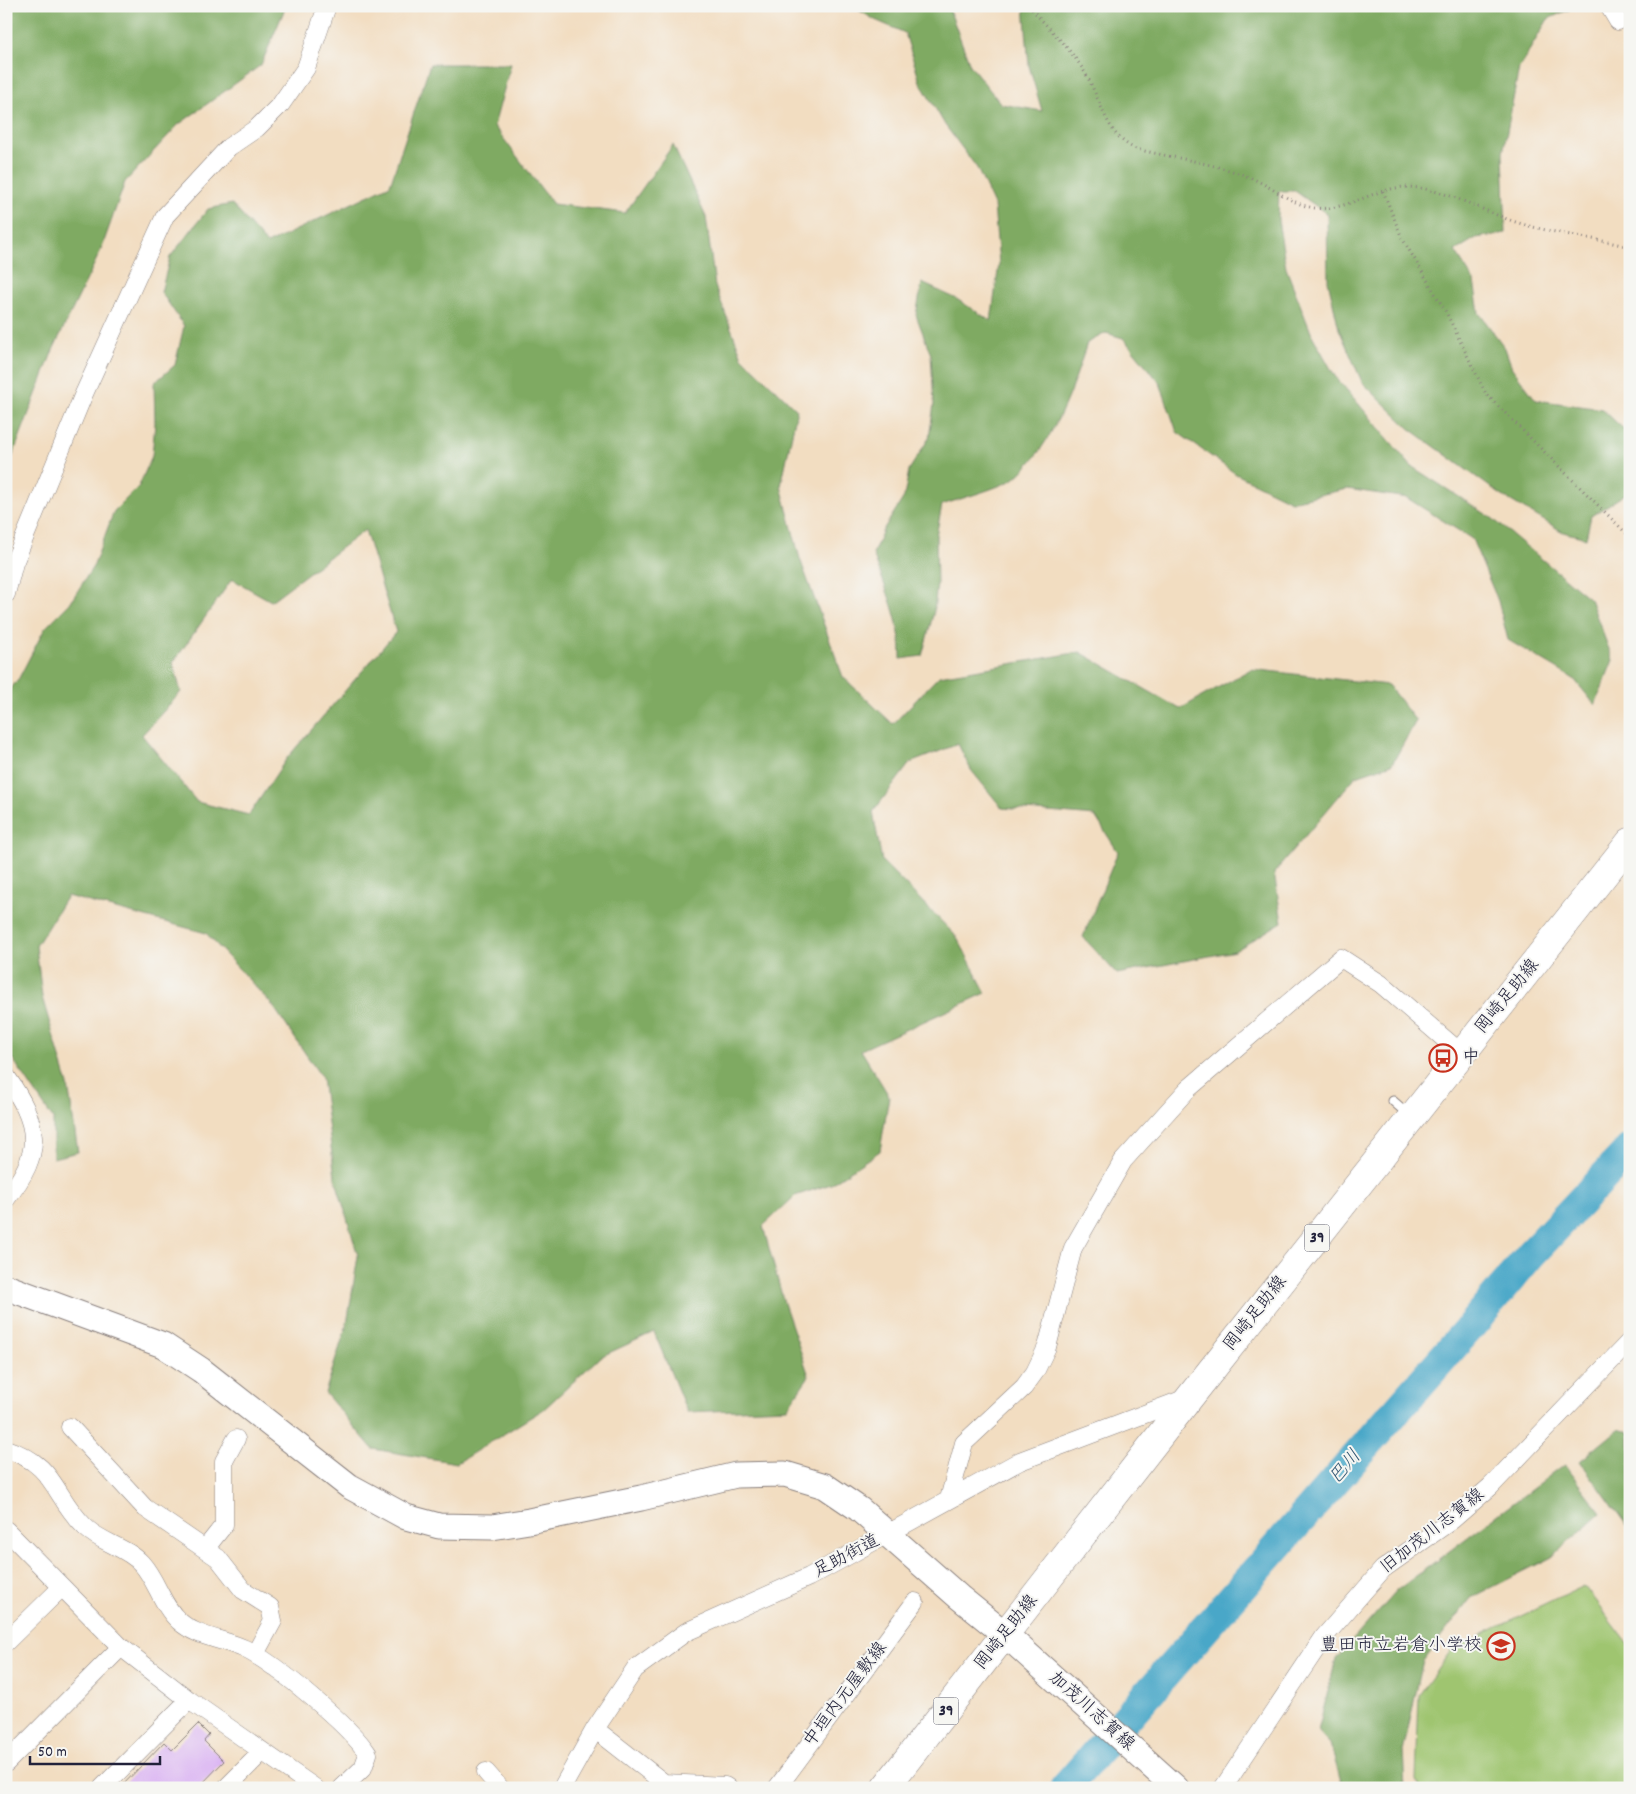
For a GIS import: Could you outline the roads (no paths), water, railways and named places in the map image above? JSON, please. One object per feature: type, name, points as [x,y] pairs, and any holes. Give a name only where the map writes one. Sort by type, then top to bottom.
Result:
[{"type":"main road","name":"岡崎足助線","points":[[885,1788],[1190,1397],[1403,1109],[1462,1054],[1630,842]]},
{"type":"street","points":[[6,594],[14,563],[83,396],[165,216],[228,147],[258,128],[281,104],[306,68],[327,6]]},
{"type":"street","points":[[949,1500],[964,1443],[1024,1387],[1035,1372],[1047,1347],[1073,1248],[1123,1161],[1188,1089],[1341,958],[1381,984],[1462,1054]]},
{"type":"street","points":[[6,1076],[30,1114],[33,1138],[28,1165],[22,1179],[6,1199]]},
{"type":"street","name":"加茂川志賀線","points":[[6,1287],[163,1345],[201,1370],[348,1486],[406,1517],[439,1526],[492,1527],[632,1500],[736,1475],[785,1474],[825,1486],[859,1509],[888,1536],[1006,1635],[1176,1788]]},
{"type":"street","name":"旧加茂川志賀線","points":[[1222,1788],[1324,1637],[1383,1569],[1452,1520],[1490,1487],[1630,1341]]},
{"type":"street","name":"足助街道","points":[[562,1788],[595,1729],[635,1669],[686,1632],[809,1577],[888,1536],[1020,1461],[1190,1397]]},
{"type":"street","points":[[70,1427],[145,1508],[218,1558],[243,1590],[270,1607],[272,1621],[255,1654]]},
{"type":"street","points":[[205,1549],[224,1524],[224,1461],[236,1439]]},
{"type":"street","points":[[7,1447],[35,1461],[45,1471],[85,1527],[141,1562],[179,1622],[199,1633],[255,1654],[289,1679],[346,1728],[368,1754],[363,1768],[342,1788]]},
{"type":"street","points":[[6,1530],[121,1647],[189,1700],[315,1788]]},
{"type":"street","points":[[6,1642],[61,1588]]},
{"type":"street","name":"中垣内元屋敷線","points":[[777,1788],[915,1602]]},
{"type":"street","points":[[6,1763],[121,1647]]},
{"type":"street","points":[[102,1788],[189,1700]]},
{"type":"street","points":[[595,1729],[664,1783],[726,1786],[728,1788]]},
{"type":"street","points":[[226,1788],[262,1752]]},
{"type":"street","points":[[486,1772],[500,1788]]},
{"type":"waterway","name":"巴川","points":[[1065,1788],[1470,1327],[1531,1254],[1630,1149]]},
{"type":"place","name":"中","points":[[1443,1058]]},
{"type":"place","name":"豊田市立岩倉小学校","points":[[1501,1646]]}]
